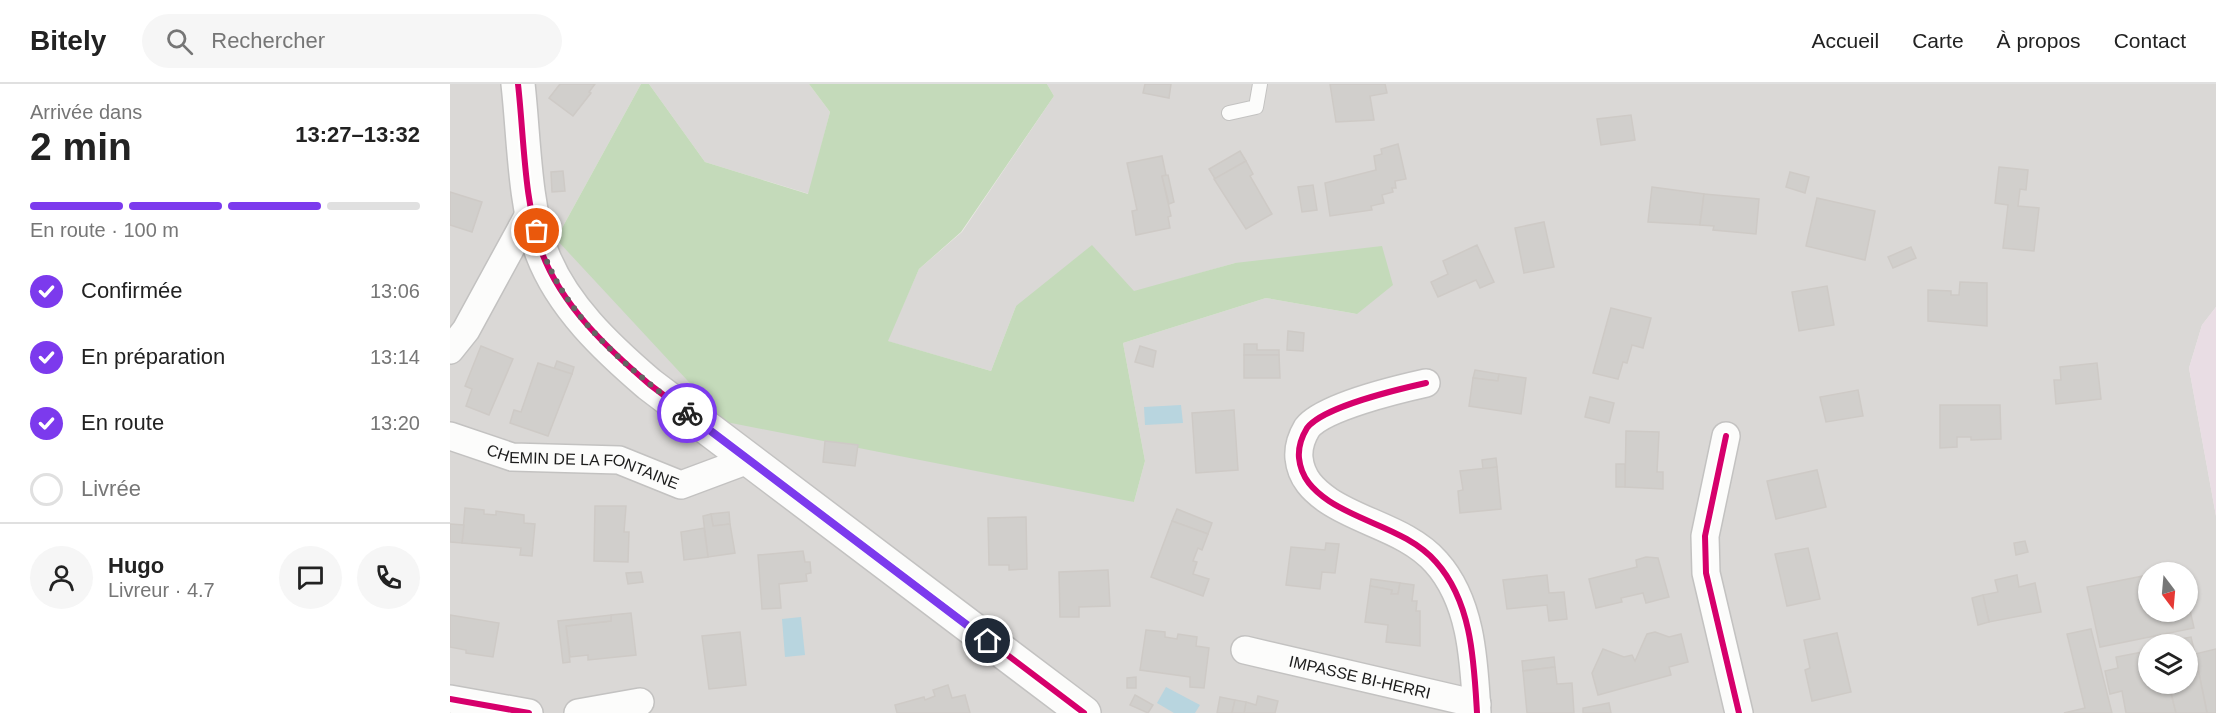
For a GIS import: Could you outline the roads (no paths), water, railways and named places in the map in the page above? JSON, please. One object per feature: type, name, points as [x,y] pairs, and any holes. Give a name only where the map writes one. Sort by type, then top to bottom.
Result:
[{"type":"street","points":[[518,84],[532,209],[543,253],[562,290],[586,323],[614,354],[649,384],[1084,713]]},
{"type":"street","points":[[450,350],[466,330],[532,209]]},
{"type":"street","name":"IMPASSE BI-HERRI","points":[[1245,650],[1477,708],[1466,617],[1456,588],[1435,560],[1405,539],[1329,501],[1307,483],[1300,470],[1298,447],[1308,427],[1327,415],[1377,394],[1426,383]]},
{"type":"street","name":"CHEMIN DE LA FONTAINE","points":[[450,436],[512,457],[619,460],[681,485],[748,460]]},
{"type":"street","points":[[1726,436],[1705,536],[1706,573],[1739,713]]},
{"type":"street","points":[[450,699],[529,713]]},
{"type":"street","points":[[578,713],[640,702]]},
{"type":"lane","points":[[1229,113],[1256,107],[1260,84]]},
{"type":"water","points":[[1181,405],[1183,423],[1145,425],[1144,407]]},
{"type":"water","points":[[801,617],[805,655],[785,657],[782,619]]},
{"type":"water","points":[[1166,687],[1200,705],[1195,713],[1174,713],[1157,703]]}]
